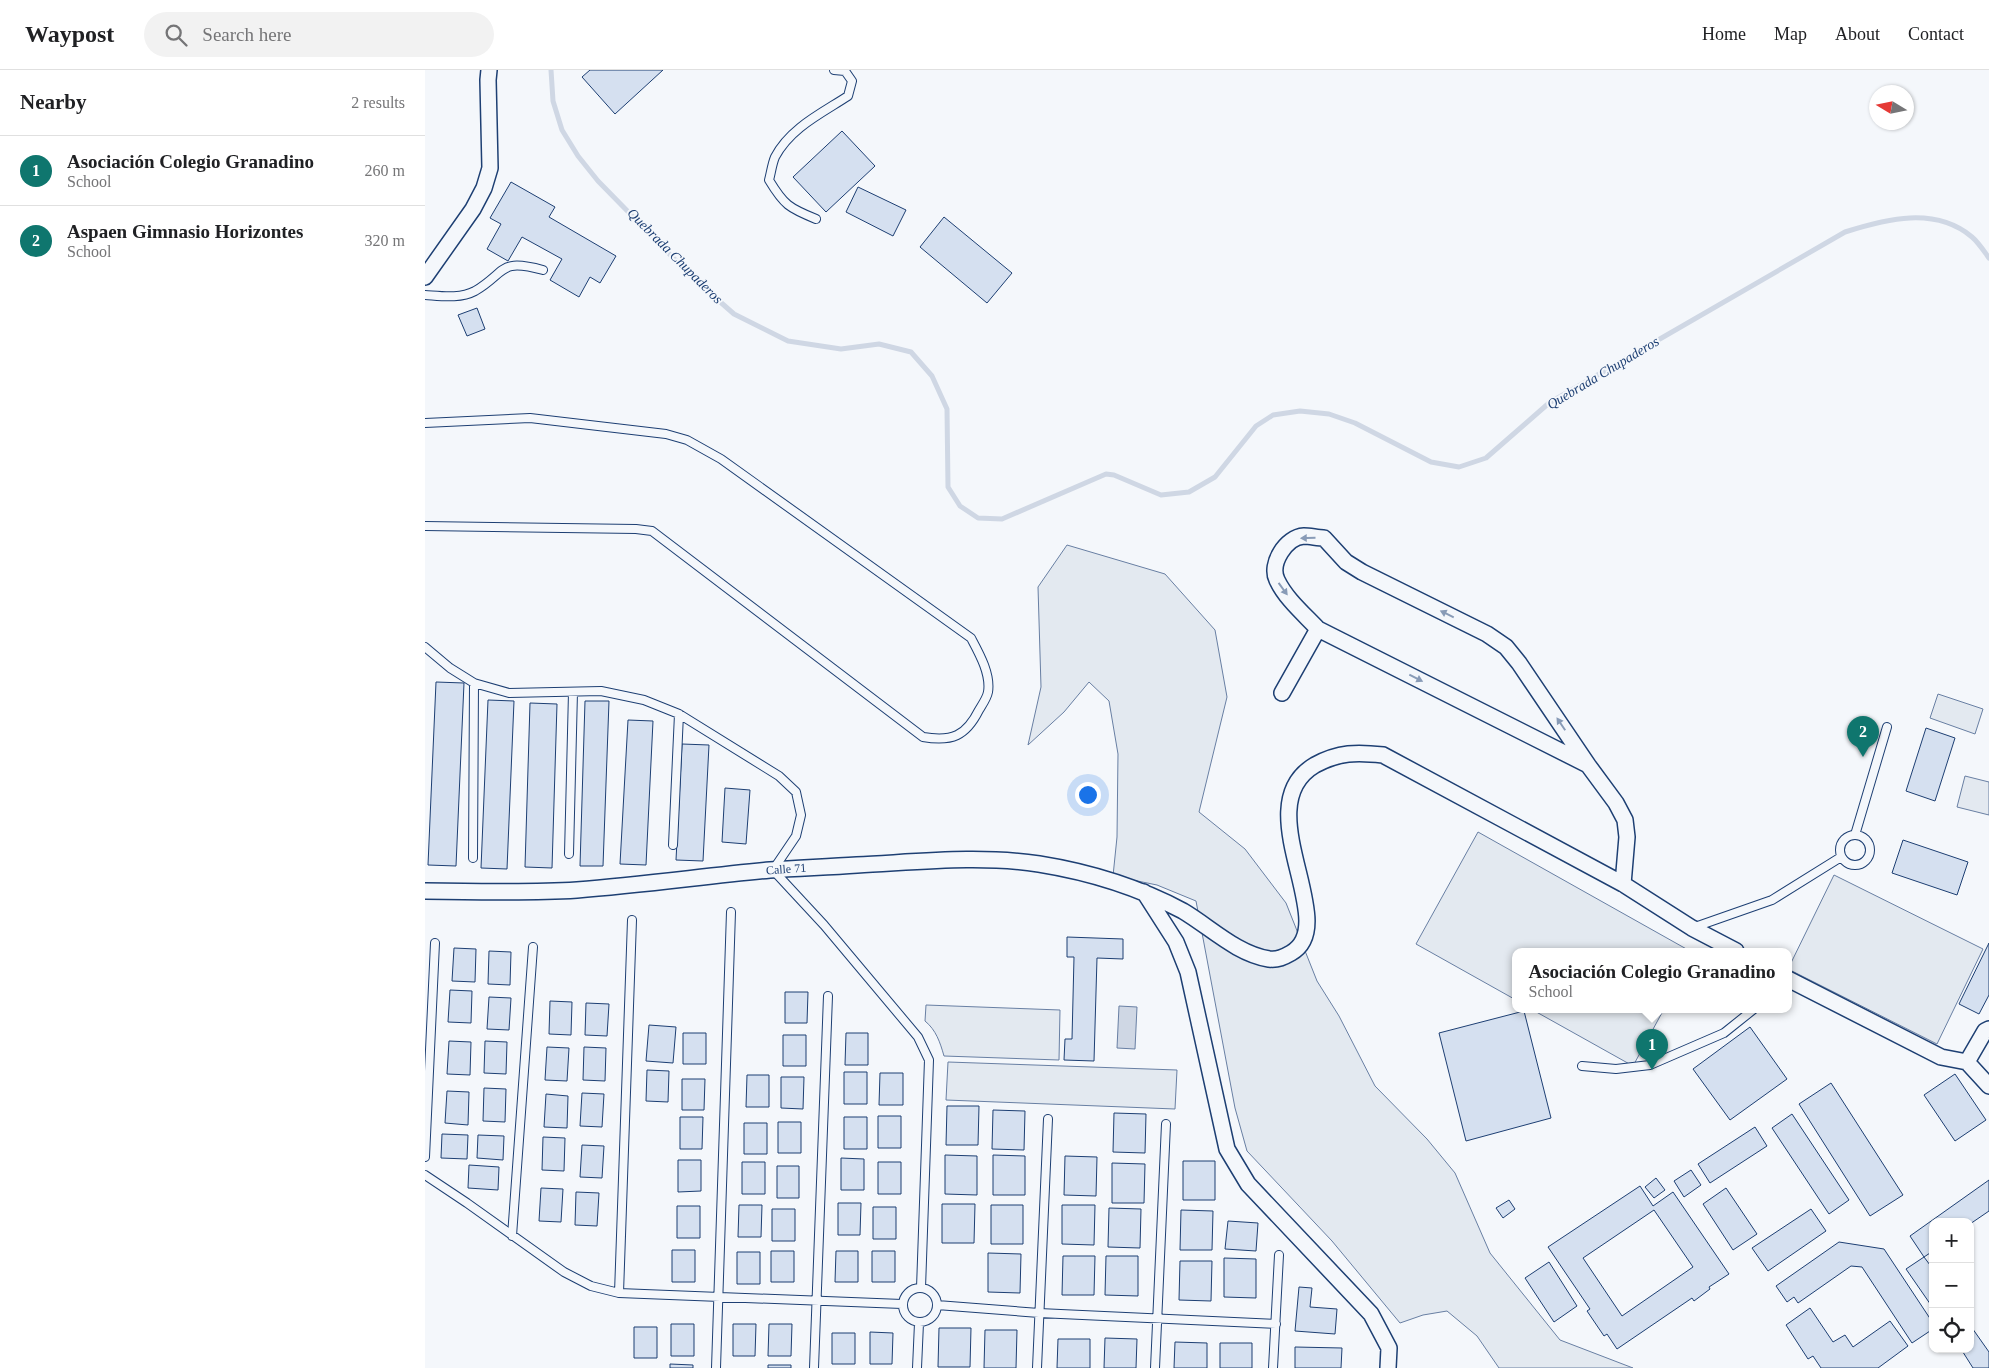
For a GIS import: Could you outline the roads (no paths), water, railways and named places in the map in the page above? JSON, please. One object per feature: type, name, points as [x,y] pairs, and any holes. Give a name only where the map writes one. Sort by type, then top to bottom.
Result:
[{"type":"street","points":[[425,276],[473,209],[483,188],[489,168],[489,70]]},
{"type":"street","points":[[1588,765],[1318,629],[1285,592],[1276,578],[1276,563],[1285,545],[1303,536],[1324,538],[1347,562],[1363,572],[1487,634],[1507,647],[1616,803],[1625,820],[1627,837],[1623,884]]},
{"type":"street","points":[[1282,694],[1318,629]]},
{"type":"street","name":"Calle 71","points":[[425,891],[578,890],[773,870],[965,860],[1000,860],[1068,870],[1143,891],[1185,912],[1248,953],[1272,959],[1283,958],[1297,950],[1305,937],[1307,910],[1288,824],[1291,794],[1307,771],[1327,758],[1356,752],[1383,755],[1623,884],[1692,928],[1730,948]]},
{"type":"street","points":[[1143,891],[1177,942],[1188,972],[1227,1149],[1248,1184],[1371,1314],[1389,1348],[1388,1368]]},
{"type":"street","points":[[1792,981],[1941,1057],[1967,1062],[1989,1086]]},
{"type":"street","points":[[1967,1062],[1985,1031],[1989,1029]]},
{"type":"lane","points":[[816,219],[797,212],[781,200],[769,180],[774,159],[784,141],[805,123],[848,96],[852,81],[845,71],[834,70]]},
{"type":"lane","points":[[425,295],[458,296],[474,292],[503,267],[529,266],[543,270]]},
{"type":"lane","points":[[425,423],[530,418],[666,434],[687,440],[721,459],[971,638],[987,673],[988,693],[974,719],[959,736],[941,740],[923,737],[652,531],[636,528],[425,526]]},
{"type":"lane","points":[[425,647],[450,668],[475,683],[509,693],[601,691],[635,698],[679,714],[779,776],[796,792],[801,815],[796,836],[773,870],[825,925],[918,1037],[929,1060],[921,1288]]},
{"type":"lane","points":[[473,858],[475,683]]},
{"type":"lane","points":[[569,854],[573,692]]},
{"type":"lane","points":[[673,845],[679,714]]},
{"type":"lane","points":[[1855,835],[1887,727]]},
{"type":"lane","points":[[1855,835],[1867,841],[1870,848],[1869,855],[1865,861],[1859,865],[1852,866],[1845,863],[1841,857],[1841,844],[1848,837],[1855,835]]},
{"type":"lane","points":[[1692,928],[1772,900],[1841,857]]},
{"type":"lane","points":[[716,1368],[731,912]]},
{"type":"lane","points":[[619,1293],[632,920]]},
{"type":"lane","points":[[425,1157],[435,943]]},
{"type":"lane","points":[[512,1236],[533,947]]},
{"type":"lane","points":[[814,1368],[828,996]]},
{"type":"lane","points":[[1582,1066],[1616,1069],[1650,1064],[1724,1033],[1748,1013]]},
{"type":"lane","points":[[1037,1368],[1049,1119]]},
{"type":"lane","points":[[1155,1368],[1166,1124]]},
{"type":"lane","points":[[425,1175],[573,1277],[591,1286],[619,1293],[902,1304]]},
{"type":"lane","points":[[1273,1368],[1279,1255]]},
{"type":"lane","points":[[915,1288],[921,1288],[931,1291],[937,1305],[932,1318],[919,1323],[907,1317],[902,1304],[906,1294],[915,1288]]},
{"type":"lane","points":[[937,1305],[1039,1313],[1276,1324]]},
{"type":"lane","points":[[917,1368],[919,1323]]},
{"type":"waterway","name":"Quebrada Chupaderos","points":[[551,70],[553,101],[562,130],[578,156],[598,181],[694,279],[734,314],[788,341],[841,349],[879,344],[911,352],[932,376],[947,409],[948,487],[960,506],[978,518],[1002,519],[1106,474],[1114,475],[1161,495],[1189,492],[1215,477],[1256,426],[1273,415],[1300,411],[1329,414],[1355,423],[1431,462],[1459,467],[1486,458],[1549,403],[1845,232],[1893,220],[1926,218],[1958,227],[1972,237],[1989,258]]},
{"type":"place","name":"Aspaen Gimnasio Horizontes","points":[[1863,757]]},
{"type":"place","name":"Asociación Colegio Granadino","points":[[1652,1070]]}]
